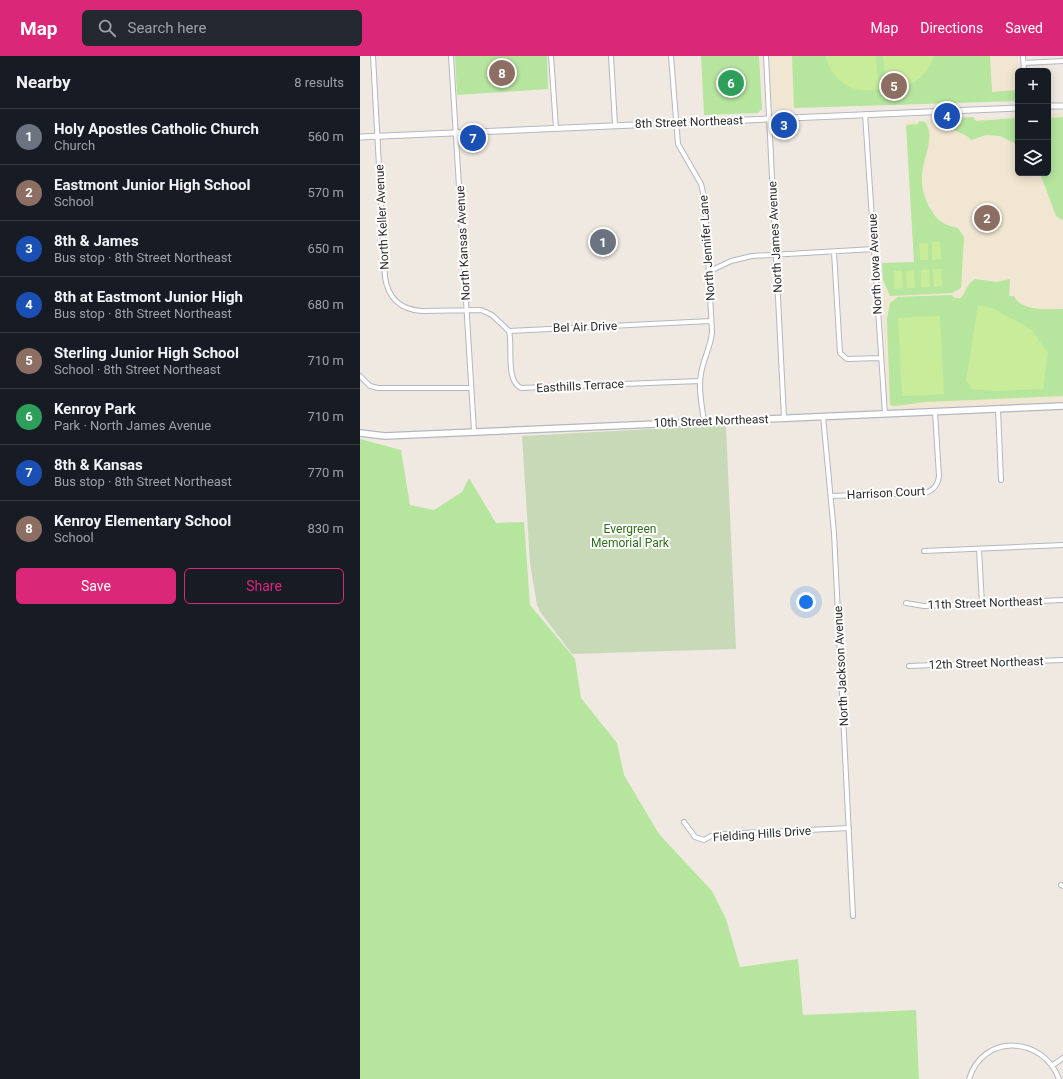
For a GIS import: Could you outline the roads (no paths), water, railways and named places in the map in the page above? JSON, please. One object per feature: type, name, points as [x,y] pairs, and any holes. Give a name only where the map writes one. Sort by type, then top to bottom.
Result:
[{"type":"main road","name":"10th Street Northeast","points":[[360,433],[385,436],[1063,406]]},
{"type":"street","name":"North Keller Avenue","points":[[373,56],[386,277],[390,293],[400,305],[413,311],[467,310]]},
{"type":"street","name":"North Kansas Avenue","points":[[451,56],[457,133],[474,431]]},
{"type":"street","points":[[551,56],[556,128]]},
{"type":"street","points":[[611,56],[615,125]]},
{"type":"street","name":"North Jennifer Lane","points":[[672,56],[678,146],[698,176],[704,192],[710,271],[711,321],[711,342],[700,381],[704,421]]},
{"type":"street","name":"North James Avenue","points":[[766,56],[784,418]]},
{"type":"street","points":[[1023,56],[1024,68]]},
{"type":"street","points":[[1024,63],[1063,62]]},
{"type":"street","points":[[1051,106],[1063,106]]},
{"type":"street","name":"8th Street Northeast","points":[[360,136],[1015,108]]},
{"type":"street","name":"North Iowa Avenue","points":[[865,114],[880,358],[885,414]]},
{"type":"street","points":[[710,271],[745,257],[874,249]]},
{"type":"street","points":[[834,252],[840,353],[847,359],[880,358]]},
{"type":"street","points":[[467,310],[481,310],[488,312],[509,331]]},
{"type":"street","name":"Bel Air Drive","points":[[509,331],[711,321]]},
{"type":"street","name":"Easthills Terrace","points":[[509,331],[512,377],[515,384],[521,388],[700,381]]},
{"type":"street","points":[[360,376],[370,386],[378,388],[471,388]]},
{"type":"street","points":[[998,409],[1001,480]]},
{"type":"street","name":"Harrison Court","points":[[831,496],[925,493],[934,488],[938,480],[935,412]]},
{"type":"street","name":"North Jackson Avenue","points":[[823,416],[834,533],[852,916]]},
{"type":"street","points":[[924,551],[1063,545]]},
{"type":"street","points":[[979,549],[982,604]]},
{"type":"street","name":"11th Street Northeast","points":[[906,603],[924,606],[1063,600]]},
{"type":"street","name":"12th Street Northeast","points":[[909,666],[1063,660]]},
{"type":"street","name":"Fielding Hills Drive","points":[[684,822],[695,837],[704,840],[711,836],[724,834],[849,828]]},
{"type":"street","points":[[969,1079],[974,1067],[984,1056],[996,1049],[1007,1046],[1022,1046],[1033,1049],[1045,1057],[1053,1065],[1059,1079]]},
{"type":"street","points":[[1053,1065],[1063,1058]]},
{"type":"place","name":"Kenroy Elementary School","points":[[502,73]]},
{"type":"place","name":"Kenroy Park","points":[[731,83]]},
{"type":"place","name":"Sterling Junior High School","points":[[894,86]]},
{"type":"place","name":"8th at Eastmont Junior High","points":[[947,116]]},
{"type":"place","name":"8th & James","points":[[784,125]]},
{"type":"place","name":"8th & Kansas","points":[[473,138]]},
{"type":"place","name":"Eastmont Junior High School","points":[[987,218]]},
{"type":"place","name":"Holy Apostles Catholic Church","points":[[603,242]]},
{"type":"park label","name":"Evergreen Memorial Park","points":[[630,536]]}]
